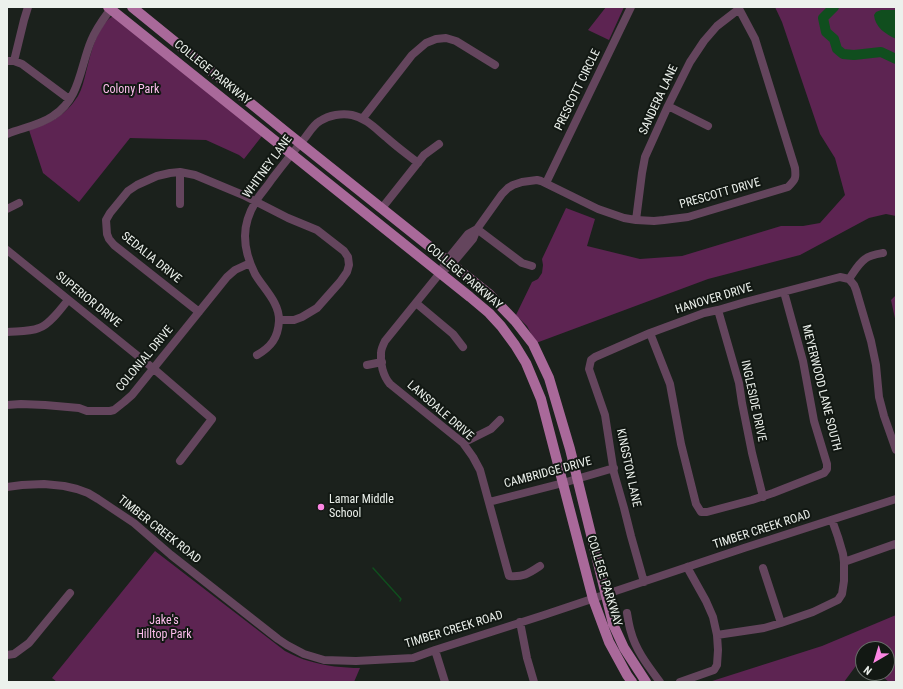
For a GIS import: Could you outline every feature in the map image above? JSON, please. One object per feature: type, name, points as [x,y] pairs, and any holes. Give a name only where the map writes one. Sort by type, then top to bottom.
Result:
[{"type":"main road","name":"COLLEGE PARKWAY","points":[[132,7],[489,294],[515,321],[533,344],[549,378],[570,449],[613,624],[624,648],[646,682]]},
{"type":"main road","name":"COLLEGE PARKWAY","points":[[111,8],[489,313],[509,337],[526,363],[540,398],[564,483],[593,599],[610,642],[632,682]]},
{"type":"main road","points":[[132,26],[141,14]]},
{"type":"main road","points":[[172,58],[181,47]]},
{"type":"main road","points":[[214,91],[223,81]]},
{"type":"street","points":[[28,7],[10,61],[22,64],[69,99]]},
{"type":"street","name":"PRESCOTT CIRCLE","points":[[546,184],[631,7]]},
{"type":"street","points":[[7,134],[46,120],[61,110],[77,85],[91,39],[111,8]]},
{"type":"street","name":"PRESCOTT DRIVE","points":[[440,273],[473,238],[477,229],[502,194],[513,185],[522,182],[537,180],[598,209],[624,218],[636,220],[664,220],[688,217],[788,187],[796,176],[796,171],[755,39],[738,8]]},
{"type":"street","name":"SANDERA LANE","points":[[636,220],[645,158],[668,106],[690,62],[704,41],[717,26],[738,8]]},
{"type":"street","points":[[363,118],[412,55],[426,43],[436,39],[446,38],[456,41],[495,65]]},
{"type":"street","points":[[668,106],[708,126]]},
{"type":"street","name":"WHITNEY LANE","points":[[279,320],[278,311],[275,304],[255,274],[250,263],[246,249],[246,223],[256,201],[291,154],[319,121],[341,114],[363,118],[418,163]]},
{"type":"street","points":[[382,208],[424,155],[439,144]]},
{"type":"street","points":[[180,172],[180,204]]},
{"type":"street","name":"SEDALIA DRIVE","points":[[199,312],[114,245],[107,234],[106,220],[128,191],[157,176],[180,172],[195,175],[243,195],[288,218],[317,230],[344,251],[348,257],[349,265],[347,272],[317,308],[294,320],[279,320]]},
{"type":"street","points":[[7,209],[19,203]]},
{"type":"street","points":[[477,229],[522,263],[532,266]]},
{"type":"street","name":"SUPERIOR DRIVE","points":[[7,250],[154,369],[212,419],[180,461]]},
{"type":"street","points":[[883,253],[870,256],[865,259],[857,267],[849,279],[856,290],[871,341],[876,365],[879,397],[896,450]]},
{"type":"street","name":"COLONIAL DRIVE","points":[[7,405],[45,404],[79,408],[87,411],[114,410],[132,395],[228,277],[235,270],[250,263]]},
{"type":"street","name":"LANSDALE DRIVE","points":[[440,273],[385,341],[381,351],[386,380],[463,443],[473,457],[480,470],[509,576],[519,577],[540,566]]},
{"type":"street","name":"HANOVER DRIVE","points":[[590,360],[595,356],[650,333],[704,313],[840,277],[849,279]]},
{"type":"street","name":"MEYERWOOD LANE SOUTH","points":[[763,497],[824,473],[827,469],[827,464],[814,421],[802,361],[784,292]]},
{"type":"street","points":[[7,332],[41,328],[54,317],[68,300]]},
{"type":"street","points":[[416,303],[454,334],[463,347]]},
{"type":"street","name":"INGLESIDE DRIVE","points":[[718,310],[739,383],[752,453],[763,497]]},
{"type":"street","points":[[257,355],[268,348],[273,342],[278,329],[279,320]]},
{"type":"street","points":[[650,333],[670,384],[681,444],[696,504],[702,512],[707,512],[763,497]]},
{"type":"street","name":"KINGSTON LANE","points":[[590,360],[589,369],[605,415],[614,468],[630,536],[644,582]]},
{"type":"street","points":[[366,365],[382,362]]},
{"type":"street","points":[[463,443],[491,429],[500,420]]},
{"type":"street","name":"CAMBRIDGE DRIVE","points":[[488,502],[564,483],[614,468]]},
{"type":"street","name":"TIMBER CREEK ROAD","points":[[7,487],[22,484],[51,484],[77,489],[88,493],[134,523],[171,555],[287,645],[304,654],[324,660],[356,661],[413,658],[896,499]]},
{"type":"street","points":[[717,635],[764,628],[813,612],[838,600],[842,594],[844,562],[843,554],[832,520]]},
{"type":"street","points":[[844,562],[895,544],[896,545]]},
{"type":"street","points":[[680,682],[714,670],[717,665],[718,650],[717,635],[713,617],[687,567]]},
{"type":"street","points":[[763,568],[781,623]]},
{"type":"street","points":[[7,655],[14,654],[30,643],[70,593]]},
{"type":"street","points":[[627,613],[631,633],[639,652],[650,670],[660,682]]},
{"type":"street","points":[[520,622],[527,658],[534,682]]},
{"type":"street","points":[[435,650],[445,682]]},
{"type":"green space","points":[[606,7],[624,7],[609,40],[588,30]]},
{"type":"green space","points":[[775,7],[896,7],[896,216],[886,214],[869,218],[800,255],[708,279],[536,343],[527,326],[516,315],[532,282],[538,279],[542,273],[542,259],[566,208],[595,219],[587,246],[640,259],[682,256],[781,226],[803,226],[820,223],[845,195],[835,158],[820,134],[782,22]]},
{"type":"green space","name":"Colony Park","points":[[114,16],[262,136],[244,159],[239,155],[206,140],[130,138],[79,202],[43,173],[29,130],[44,125],[57,118],[73,103],[82,87],[98,34],[107,21]]},
{"type":"green space","points":[[896,295],[896,323],[891,300]]},
{"type":"green space","name":"Jake's Hilltop Park","points":[[155,551],[285,651],[303,659],[322,664],[360,668],[354,682],[57,682],[52,678]]},
{"type":"green space","points":[[896,615],[896,680],[895,681],[895,641],[855,641],[855,667],[844,682],[709,682],[822,646]]},
{"type":"shaded area","points":[[881,10],[896,10],[896,39],[878,27],[874,15],[876,12]]},
{"type":"waterway","points":[[834,7],[823,18],[826,32],[834,39],[837,49],[843,54],[854,55],[881,52],[896,59]]},
{"type":"waterway","points":[[373,568],[401,599],[400,601]]},
{"type":"place","name":"Lamar Middle School","points":[[321,507]]}]
